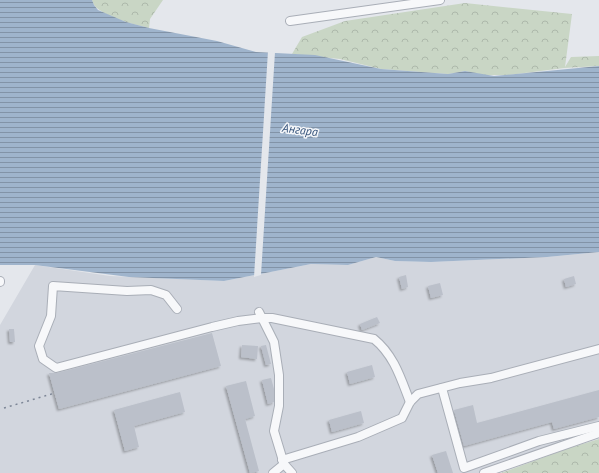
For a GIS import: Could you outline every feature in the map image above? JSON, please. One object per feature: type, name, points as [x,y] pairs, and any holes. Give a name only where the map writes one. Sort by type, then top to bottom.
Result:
[{"type":"street","points":[[290,21],[440,0]]},
{"type":"street","points":[[177,309],[166,295],[151,290],[127,291],[53,286],[51,316],[39,346],[43,359],[56,368],[261,315],[374,339],[382,346],[394,362],[410,402]]},
{"type":"street","points":[[261,315],[274,342],[279,375],[279,406],[274,430],[283,462],[292,473]]},
{"type":"street","points":[[273,473],[283,462],[358,437],[402,418],[410,402],[418,394],[491,378],[599,349]]},
{"type":"street","points":[[442,388],[464,468],[539,441],[599,426]]},
{"type":"street","points":[[484,473],[599,433]]},
{"type":"shaded area","points":[[599,252],[599,431],[479,473],[0,473],[0,325],[35,265],[110,276],[224,281],[311,264],[348,265],[376,257],[395,261],[431,262],[547,257]]},
{"type":"green space","points":[[92,0],[163,0],[150,19],[149,28],[107,15],[94,5]]},
{"type":"green space","points":[[465,3],[572,14],[565,67],[571,57],[599,56],[599,66],[564,68],[509,75],[484,75],[465,71],[448,74],[381,69],[340,59],[292,54],[302,37],[345,21]]},
{"type":"green space","points":[[599,439],[599,473],[501,473],[566,449]]},
{"type":"water","name":"Ангара","points":[[0,0],[92,0],[98,10],[126,22],[149,28],[217,41],[256,52],[315,55],[381,69],[448,74],[465,71],[494,76],[599,66],[599,252],[547,257],[431,262],[395,261],[376,257],[348,265],[311,264],[224,281],[129,277],[35,265],[0,265]]},
{"type":"pier","points":[[268,51],[275,52],[261,275],[254,277]]},
{"type":"building","points":[[406,275],[408,287],[402,289],[399,277]]},
{"type":"building","points":[[574,276],[576,284],[566,287],[564,279]]},
{"type":"building","points":[[440,283],[443,295],[431,298],[428,286]]},
{"type":"building","points":[[377,317],[380,323],[362,330],[360,324]]},
{"type":"building","points":[[9,329],[14,329],[15,342],[10,342]]},
{"type":"building","points":[[212,333],[221,366],[59,409],[49,373],[57,373]]},
{"type":"building","points":[[242,345],[258,346],[257,359],[241,357]]},
{"type":"building","points":[[266,345],[271,364],[266,365],[261,346]]},
{"type":"building","points":[[372,365],[375,377],[350,384],[347,372]]},
{"type":"building","points":[[271,378],[274,389],[274,402],[268,404],[262,380]]},
{"type":"building","points":[[246,381],[255,416],[245,419],[259,471],[251,473],[226,386]]},
{"type":"building","points":[[599,390],[599,417],[554,429],[552,422],[464,446],[454,410],[473,405],[477,423]]},
{"type":"building","points":[[180,392],[185,412],[134,426],[139,447],[125,451],[114,410]]},
{"type":"building","points":[[361,411],[364,423],[332,432],[329,420]]},
{"type":"building","points":[[446,451],[453,473],[438,473],[432,455]]},
{"type":"railway","points":[[4,408],[55,393]]}]
